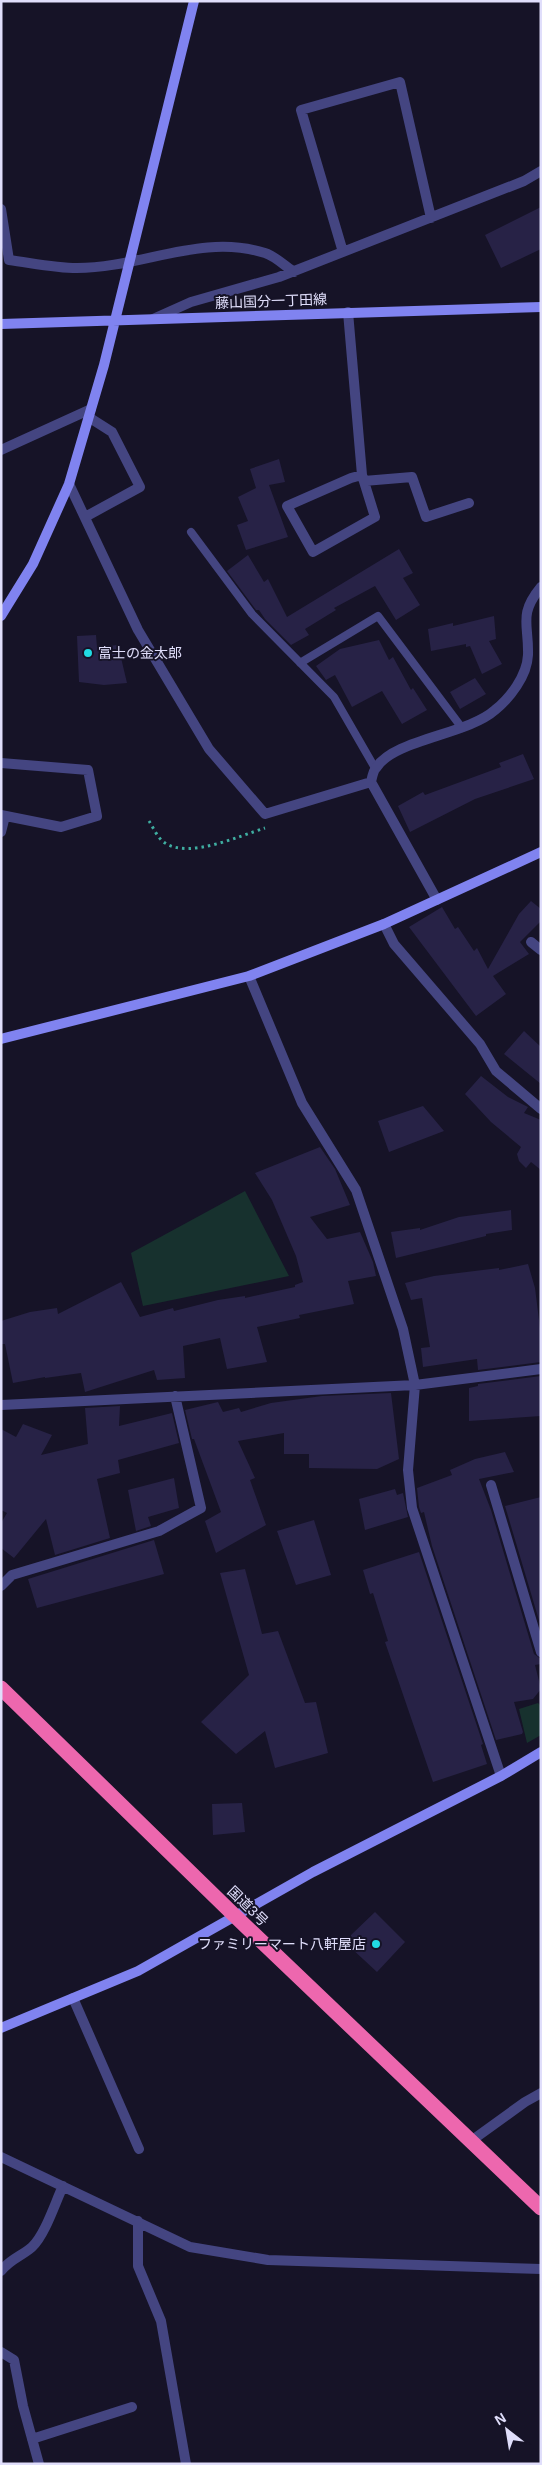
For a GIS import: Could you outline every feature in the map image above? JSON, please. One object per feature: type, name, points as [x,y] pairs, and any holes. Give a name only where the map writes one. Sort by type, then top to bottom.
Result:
[{"type":"highway","name":"国道3号","points":[[1,1688],[235,1916],[541,2208]]},
{"type":"street","points":[[1,616],[33,564],[70,484],[130,262],[194,1]]},
{"type":"street","points":[[343,252],[301,110],[400,82],[431,218]]},
{"type":"street","points":[[153,319],[191,302],[294,272],[524,181],[541,171]]},
{"type":"street","points":[[1,209],[9,260],[78,268],[130,262],[207,246],[245,248],[267,253],[294,272]]},
{"type":"street","name":"藤山国分一丁田線","points":[[1,324],[541,306]]},
{"type":"street","points":[[348,312],[363,478],[375,517],[313,552],[287,506],[351,478],[363,478],[412,477],[426,517],[469,503]]},
{"type":"street","points":[[1,450],[90,414]]},
{"type":"street","points":[[85,517],[140,486],[112,432],[90,414]]},
{"type":"street","points":[[70,484],[138,630],[209,749],[265,814],[370,782]]},
{"type":"street","points":[[437,900],[370,782],[375,768],[386,757],[416,743],[462,728],[494,712],[510,696],[521,677],[528,657],[525,617],[533,597],[541,587]]},
{"type":"street","points":[[1,762],[88,770],[97,816],[61,826],[3,815],[1,832]]},
{"type":"street","points":[[1,1039],[249,976],[384,924],[541,852]]},
{"type":"street","points":[[384,924],[394,944],[480,1044],[496,1071],[541,1109]]},
{"type":"street","points":[[531,942],[541,950]]},
{"type":"street","points":[[249,976],[302,1103],[356,1190],[403,1329],[415,1385],[408,1470],[412,1508],[501,1776]]},
{"type":"street","points":[[1,1405],[415,1385],[541,1369]]},
{"type":"street","points":[[1,1586],[12,1574],[159,1532],[201,1508],[174,1396]]},
{"type":"street","points":[[492,1485],[541,1652]]},
{"type":"street","points":[[1,2028],[138,1971],[313,1872],[501,1776],[541,1752]]},
{"type":"street","points":[[73,1998],[139,2149]]},
{"type":"street","points":[[471,2141],[525,2102],[541,2093]]},
{"type":"street","points":[[1,2157],[138,2221],[190,2248],[268,2260],[541,2269]]},
{"type":"street","points":[[1,2271],[9,2261],[32,2247],[40,2236],[63,2186]]},
{"type":"street","points":[[138,2221],[138,2266],[162,2321],[186,2464]]},
{"type":"street","points":[[1,2352],[14,2360],[23,2406],[39,2464]]},
{"type":"street","points":[[32,2439],[132,2407]]},
{"type":"lane","points":[[191,532],[252,614],[334,697],[375,768]]},
{"type":"lane","points":[[300,663],[378,616],[462,728]]},
{"type":"green space","points":[[245,1191],[289,1276],[143,1306],[131,1253]]},
{"type":"green space","points":[[538,1703],[541,1706],[541,1735],[527,1743],[519,1709]]},
{"type":"building","points":[[541,207],[541,249],[501,268],[485,235]]},
{"type":"building","points":[[279,459],[285,482],[269,485],[288,537],[246,550],[237,525],[248,521],[238,497],[256,488],[250,469]]},
{"type":"building","points":[[399,549],[413,573],[403,578],[420,605],[396,620],[375,586],[334,608],[336,610],[305,629],[309,635],[291,645],[265,619],[259,610],[256,610],[227,571],[248,555],[264,582],[268,579],[287,617]]},
{"type":"building","points":[[494,616],[496,639],[489,641],[502,664],[482,674],[470,646],[466,647],[466,644],[431,651],[428,629],[453,623],[453,626]]},
{"type":"building","name":"富士の金太郎","points":[[96,635],[97,647],[118,645],[127,683],[104,685],[79,682],[77,636]]},
{"type":"building","points":[[379,640],[389,660],[393,657],[411,690],[413,688],[427,710],[402,724],[382,691],[352,707],[335,675],[326,680],[316,666],[340,649]]},
{"type":"building","points":[[475,678],[486,694],[460,709],[450,692]]},
{"type":"building","points":[[523,754],[534,779],[475,799],[410,832],[398,806],[423,792],[425,795],[501,767],[499,763]]},
{"type":"building","points":[[531,901],[541,909],[541,921],[520,942],[529,954],[493,976],[506,994],[476,1016],[409,927],[442,907],[455,929],[458,927],[474,951],[477,948],[488,969],[519,914]]},
{"type":"building","points":[[524,1031],[541,1047],[541,1084],[504,1054]]},
{"type":"building","points":[[481,1076],[508,1097],[528,1107],[524,1113],[541,1120],[541,1170],[531,1162],[526,1168],[519,1161],[517,1154],[521,1147],[491,1122],[465,1094]]},
{"type":"building","points":[[423,1106],[444,1131],[389,1152],[378,1121]]},
{"type":"building","points":[[320,1147],[335,1169],[350,1205],[310,1217],[327,1239],[360,1232],[373,1262],[376,1276],[348,1281],[354,1304],[299,1315],[300,1318],[257,1327],[267,1362],[227,1369],[220,1338],[183,1346],[185,1378],[157,1380],[154,1370],[85,1392],[81,1373],[13,1383],[5,1344],[1,1344],[1,1321],[30,1312],[57,1308],[58,1314],[121,1282],[140,1317],[173,1308],[174,1311],[218,1300],[245,1296],[245,1298],[295,1287],[295,1285],[303,1282],[296,1256],[272,1200],[255,1173]]},
{"type":"building","points":[[511,1210],[512,1230],[486,1234],[486,1236],[396,1258],[391,1232],[420,1228],[420,1230],[459,1217]]},
{"type":"building","points":[[528,1264],[535,1288],[541,1336],[541,1362],[478,1370],[477,1359],[423,1367],[421,1348],[430,1347],[422,1298],[411,1300],[405,1283],[434,1276],[499,1268],[499,1270]]},
{"type":"building","points":[[541,1376],[541,1416],[469,1421],[469,1388],[478,1386],[478,1384]]},
{"type":"building","points":[[391,1393],[399,1459],[377,1469],[309,1468],[309,1454],[284,1454],[284,1433],[238,1441],[255,1478],[250,1480],[266,1525],[216,1553],[205,1521],[221,1512],[194,1439],[192,1439],[185,1410],[218,1402],[223,1412],[239,1408],[241,1412],[271,1403],[322,1396]]},
{"type":"building","points":[[120,1406],[119,1426],[172,1413],[179,1443],[118,1460],[120,1473],[97,1479],[110,1538],[55,1555],[46,1519],[14,1558],[1,1548],[1,1523],[7,1513],[1,1510],[1,1429],[16,1437],[23,1424],[52,1435],[41,1455],[88,1444],[85,1408]]},
{"type":"building","points":[[505,1452],[514,1472],[479,1479],[491,1510],[534,1654],[541,1659],[541,1664],[535,1665],[541,1689],[533,1699],[514,1702],[522,1734],[496,1740],[432,1546],[424,1512],[421,1513],[419,1507],[417,1488],[452,1475],[450,1470],[475,1459]]},
{"type":"building","points":[[174,1478],[179,1508],[148,1517],[151,1526],[136,1531],[128,1490]]},
{"type":"building","points":[[395,1489],[397,1495],[403,1493],[408,1517],[365,1530],[359,1499]]},
{"type":"building","points":[[541,1497],[541,1627],[505,1506]]},
{"type":"building","points":[[314,1520],[331,1575],[296,1585],[277,1531]]},
{"type":"building","points":[[154,1540],[164,1574],[37,1608],[28,1579]]},
{"type":"building","points":[[419,1552],[483,1744],[481,1745],[487,1764],[433,1782],[385,1642],[388,1641],[373,1593],[370,1594],[363,1570]]},
{"type":"building","points":[[245,1569],[262,1634],[278,1631],[305,1703],[316,1702],[328,1753],[275,1768],[265,1731],[236,1754],[201,1722],[249,1675],[220,1573]]},
{"type":"building","points":[[242,1803],[245,1832],[213,1835],[212,1804]]},
{"type":"building","name":"ファミリーマート八軒屋店","points":[[375,1912],[405,1942],[377,1972],[350,1947],[351,1935]]},
{"type":"place","name":"富士の金太郎","points":[[88,653]]},
{"type":"place","name":"ファミリーマート八軒屋店","points":[[376,1944]]}]
